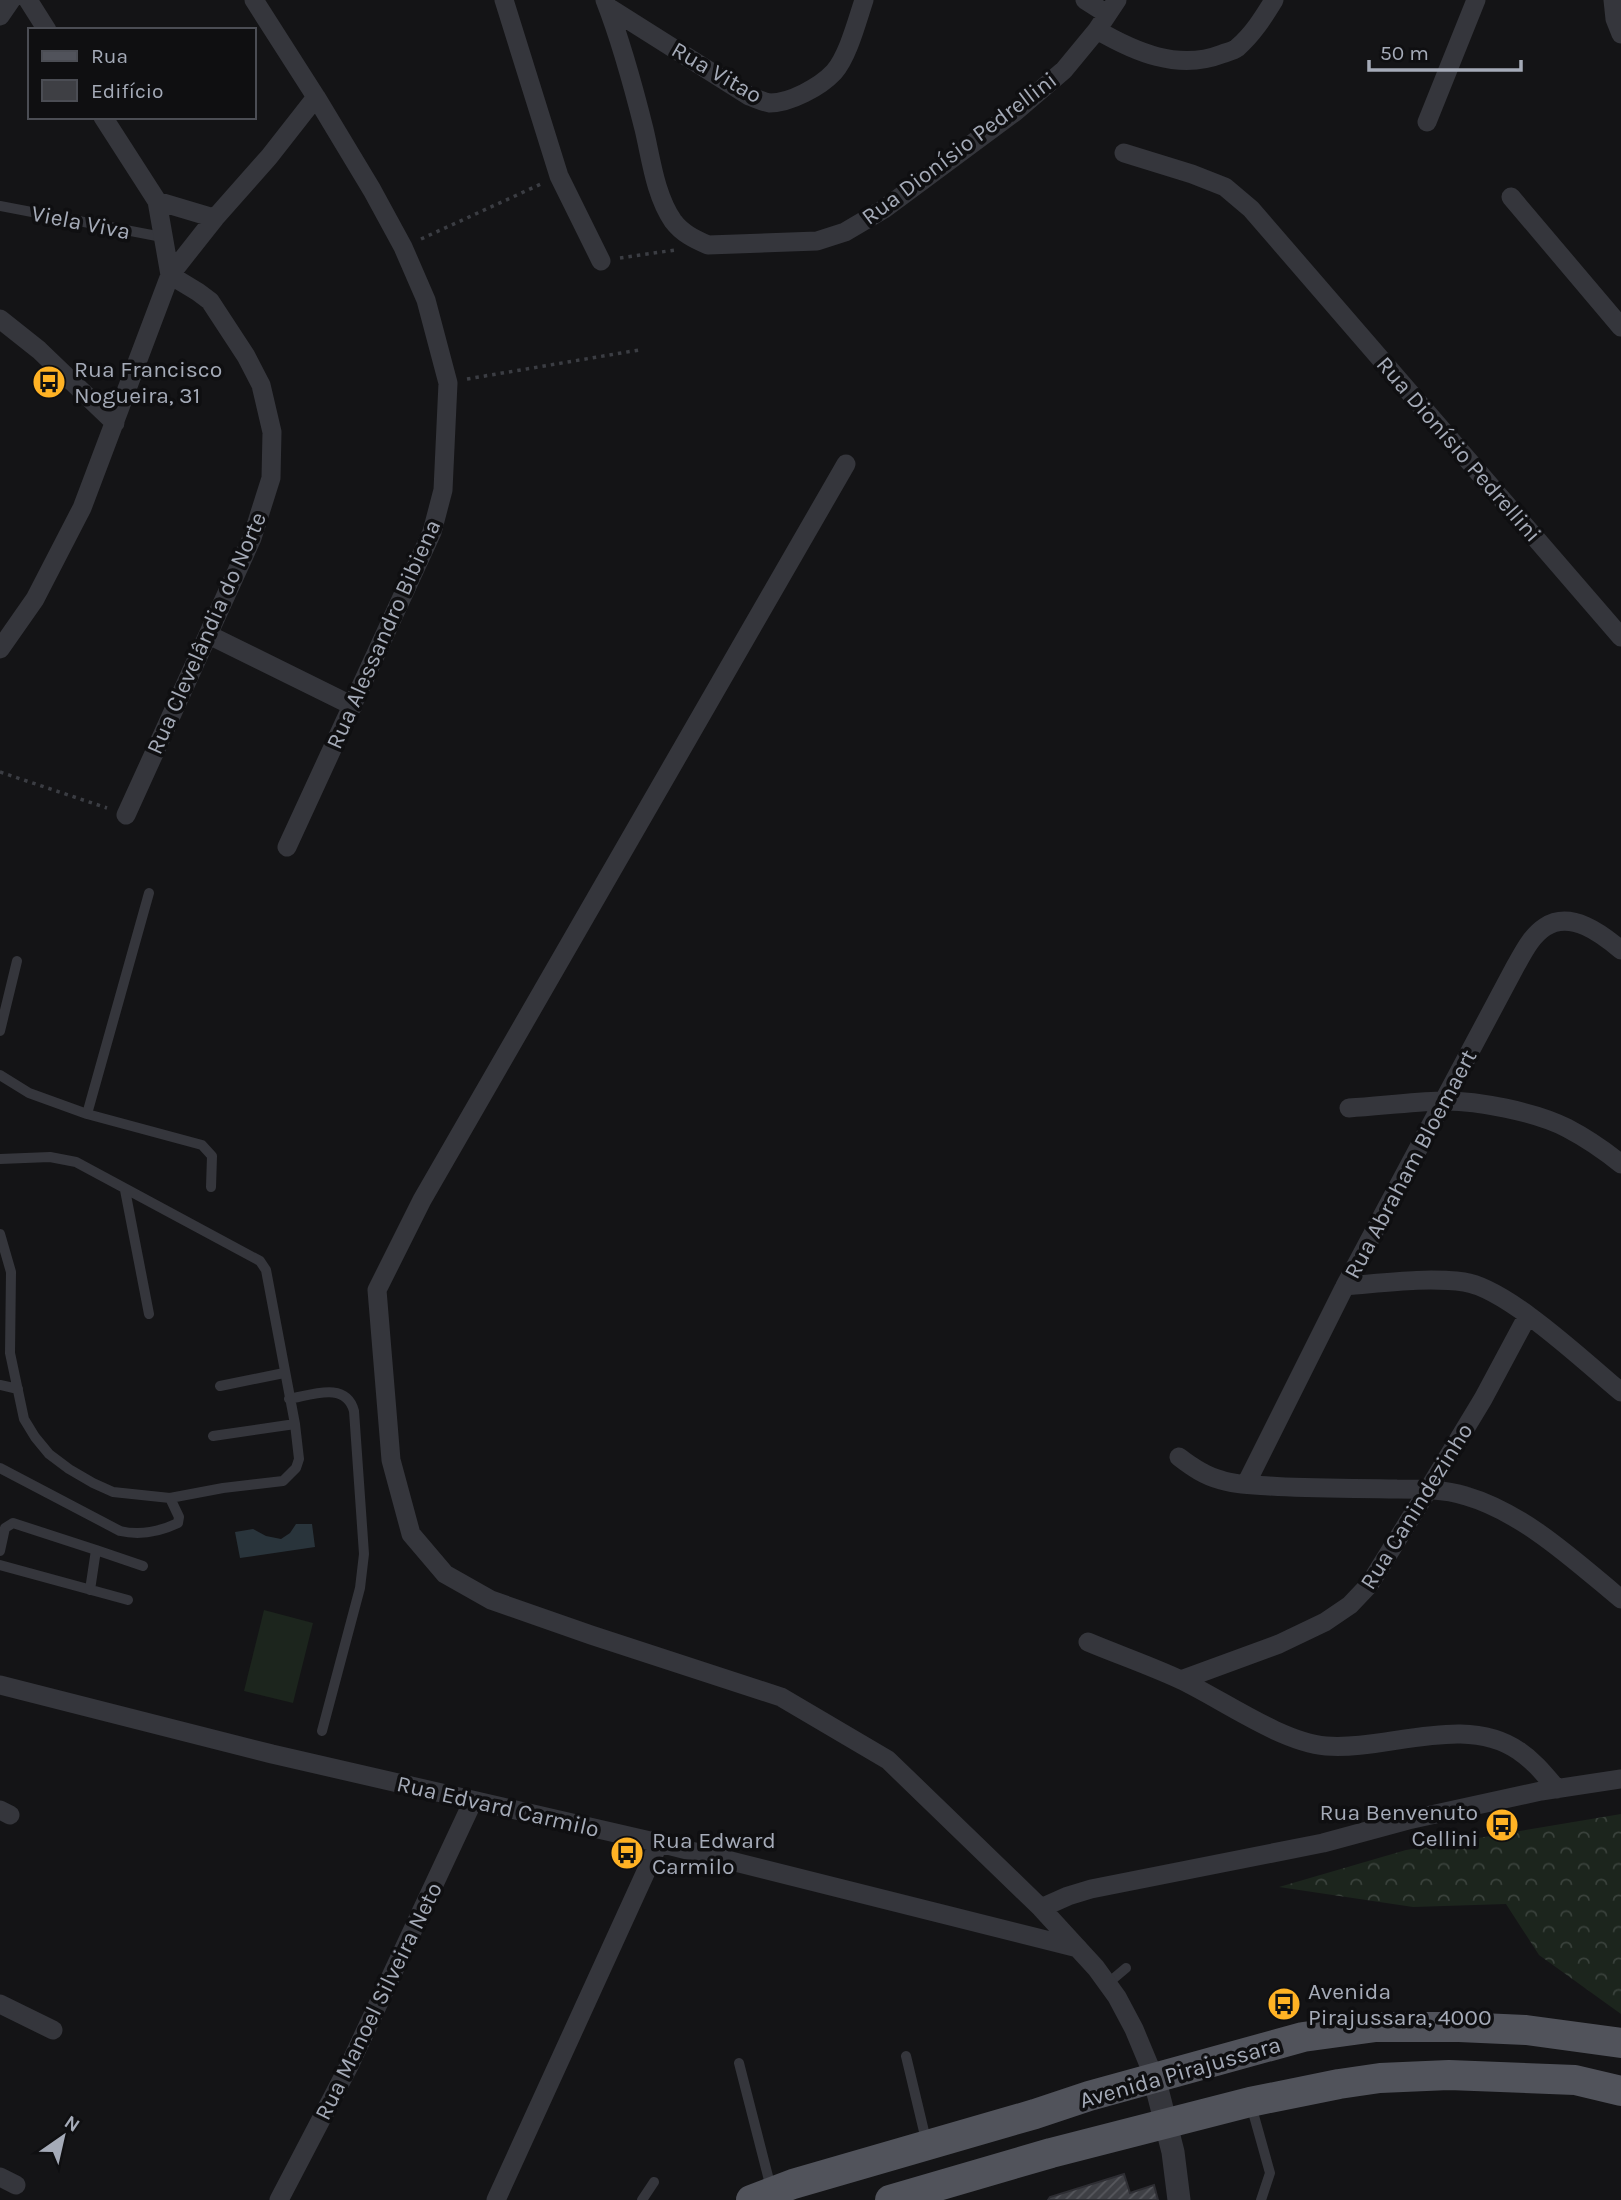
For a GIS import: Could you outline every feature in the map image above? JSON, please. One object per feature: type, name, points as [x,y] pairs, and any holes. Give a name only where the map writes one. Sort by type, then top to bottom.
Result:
[{"type":"main road","name":"Avenida Pirajussara","points":[[782,2194],[928,2145],[1154,2077],[1303,2037],[1376,2028],[1459,2027],[1526,2030],[1621,2043]]},
{"type":"main road","name":"Avenida Pirajussara","points":[[890,2200],[1051,2153],[1250,2102],[1380,2078],[1449,2075],[1575,2080],[1621,2091]]},
{"type":"street","points":[[0,16],[11,0]]},
{"type":"street","points":[[28,0],[46,28]]},
{"type":"street","name":"Rua Alessandro Bibiena","points":[[254,0],[366,179],[403,247],[426,300],[448,383],[443,489],[432,532],[288,847]]},
{"type":"street","points":[[504,0],[559,176],[601,261]]},
{"type":"street","name":"Rua Vitao","points":[[606,4],[748,96],[768,103],[789,100],[817,85],[834,71],[852,36],[864,0]]},
{"type":"street","points":[[1085,0],[1107,15],[1125,46],[1156,57],[1186,62],[1210,59],[1235,50],[1256,29],[1274,0]]},
{"type":"street","points":[[1427,122],[1476,0]]},
{"type":"street","points":[[1613,0],[1615,19],[1621,34]]},
{"type":"street","points":[[606,4],[633,85],[658,188],[677,225],[693,239],[708,244]]},
{"type":"street","name":"Rua Dionísio Pedrellini","points":[[708,244],[817,241],[845,232],[884,209],[1015,112],[1063,70],[1107,15]]},
{"type":"street","points":[[0,649],[35,599],[76,519],[170,275],[214,218],[269,157],[316,97]]},
{"type":"street","points":[[104,119],[157,201],[170,275]]},
{"type":"street","name":"Rua Dionísio Pedrellini","points":[[1125,153],[1225,187],[1251,209],[1621,637]]},
{"type":"street","points":[[1511,197],[1621,327]]},
{"type":"street","points":[[157,201],[214,218]]},
{"type":"street","name":"Rua Clevelândia do Norte","points":[[126,815],[252,538],[271,478],[272,432],[261,385],[246,356],[210,301],[170,275]]},
{"type":"street","points":[[0,319],[38,350],[115,422]]},
{"type":"street","points":[[846,464],[422,1200],[377,1290],[391,1460],[411,1534],[445,1574],[491,1600],[781,1698],[888,1760],[1041,1908],[1107,1984],[1134,2029],[1154,2077],[1173,2152],[1179,2200]]},
{"type":"street","points":[[209,635],[353,706]]},
{"type":"street","name":"Rua Abraham Bloemaert","points":[[1246,1484],[1345,1286],[1515,967],[1534,937],[1547,926],[1557,922],[1582,923],[1621,950]]},
{"type":"street","points":[[1349,1108],[1443,1101],[1482,1104],[1565,1127],[1600,1147],[1621,1164]]},
{"type":"street","points":[[1345,1286],[1433,1281],[1465,1282],[1488,1289],[1528,1315],[1621,1392]]},
{"type":"street","name":"Rua Canindezinho","points":[[1181,1681],[1279,1644],[1325,1622],[1350,1605],[1368,1585],[1428,1490],[1483,1399],[1528,1315]]},
{"type":"street","points":[[1179,1457],[1202,1473],[1222,1481],[1284,1487],[1428,1490],[1464,1495],[1488,1504],[1524,1524],[1562,1550],[1621,1599]]},
{"type":"street","points":[[1088,1642],[1181,1681],[1292,1739],[1324,1746],[1348,1746],[1446,1734],[1477,1735],[1505,1743],[1519,1751],[1537,1766],[1557,1789]]},
{"type":"street","name":"Rua Edvard Carmilo","points":[[2,1690],[659,1843],[1078,1948]]},
{"type":"street","points":[[1041,1908],[1091,1889],[1323,1843],[1408,1820],[1557,1789],[1621,1779]]},
{"type":"street","name":"Rua Manoel Silveira Neto","points":[[279,2200],[350,2064],[473,1801]]},
{"type":"street","points":[[496,2200],[659,1843]]},
{"type":"street","points":[[0,2004],[53,2030]]},
{"type":"lane","name":"Viela Viva","points":[[0,206],[162,237]]},
{"type":"lane","points":[[87,1114],[149,893]]},
{"type":"lane","points":[[0,1031],[16,961]]},
{"type":"lane","points":[[0,1076],[29,1093],[87,1114],[205,1147],[212,1156],[211,1187]]},
{"type":"lane","points":[[0,1159],[32,1156],[63,1158],[76,1163],[245,1252],[263,1265],[295,1424],[299,1460],[296,1468],[283,1481],[170,1498],[113,1492],[69,1469],[49,1454],[24,1419],[18,1389],[5,1352],[11,1272],[0,1234]]},
{"type":"lane","points":[[125,1190],[149,1314]]},
{"type":"lane","points":[[220,1386],[284,1373]]},
{"type":"lane","points":[[0,1385],[18,1389]]},
{"type":"lane","points":[[289,1399],[336,1391],[348,1398],[354,1411],[364,1554],[360,1588],[322,1731]]},
{"type":"lane","points":[[213,1436],[295,1424]]},
{"type":"lane","points":[[0,1468],[120,1531],[134,1534],[147,1534],[178,1523],[179,1517],[170,1498]]},
{"type":"lane","points":[[0,1552],[5,1528],[13,1522],[143,1566]]},
{"type":"lane","points":[[90,1590],[96,1550]]},
{"type":"lane","points":[[0,1565],[128,1600]]},
{"type":"lane","points":[[1107,1984],[1126,1968]]},
{"type":"lane","points":[[906,2056],[928,2145]]},
{"type":"lane","points":[[739,2063],[782,2194]]},
{"type":"lane","points":[[1250,2102],[1270,2173],[1261,2200]]},
{"type":"lane","points":[[642,2200],[654,2182]]},
{"type":"path","points":[[403,247],[559,176]]},
{"type":"path","points":[[601,261],[708,244]]},
{"type":"path","points":[[448,383],[639,350]]},
{"type":"path","points":[[0,772],[126,815]]},
{"type":"green space","points":[[264,1610],[313,1623],[293,1703],[244,1691]]},
{"type":"green space","points":[[1621,1814],[1621,2014],[1539,1955],[1506,1904],[1413,1907],[1279,1887],[1406,1850]]},
{"type":"shaded area","points":[[296,1524],[312,1524],[315,1547],[240,1558],[235,1532],[253,1529],[266,1536],[281,1539],[290,1533]]},
{"type":"building","points":[[1124,2174],[1130,2193],[1154,2185],[1158,2200],[1048,2200],[1050,2197]]},
{"type":"place","name":"Rua Francisco Nogueira, 31","points":[[49,382]]},
{"type":"place","name":"Rua Benvenuto Cellini","points":[[1502,1825]]},
{"type":"place","name":"Rua Edward Carmilo","points":[[627,1853]]},
{"type":"place","name":"Avenida Pirajussara, 4000","points":[[1284,2004]]}]
